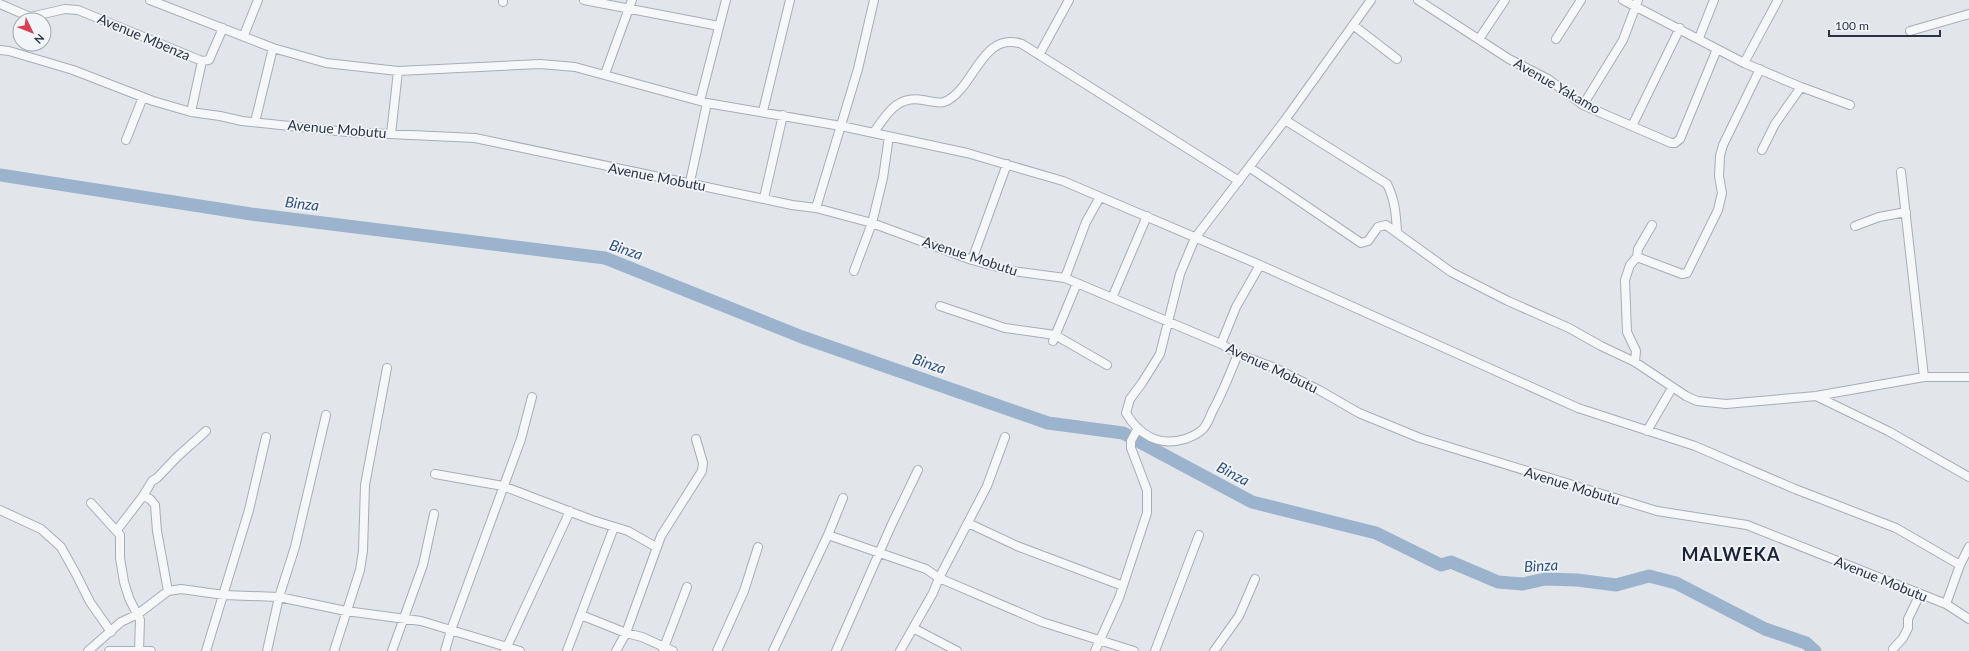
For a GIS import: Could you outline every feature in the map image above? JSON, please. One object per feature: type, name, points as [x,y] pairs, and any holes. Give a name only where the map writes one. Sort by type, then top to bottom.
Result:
[{"type":"street","points":[[150,0],[244,35],[273,48],[326,63],[398,71],[540,64],[575,67],[704,102],[763,111],[874,132],[967,153],[1063,181],[1195,238],[1260,264],[1559,400],[1598,415],[1695,446],[1795,489],[1896,528],[1960,565]]},
{"type":"street","points":[[244,35],[258,0]]},
{"type":"street","points":[[584,0],[628,10],[719,26]]},
{"type":"street","points":[[605,74],[632,0]]},
{"type":"street","points":[[690,182],[719,26],[726,0]]},
{"type":"street","points":[[763,111],[790,0]]},
{"type":"street","points":[[816,208],[858,70],[874,0]]},
{"type":"street","points":[[1039,55],[1069,0]]},
{"type":"street","points":[[1238,354],[1209,421],[1197,434],[1179,441],[1159,442],[1137,429],[1125,410],[1130,399],[1160,354],[1184,261],[1195,238],[1285,120],[1371,0]]},
{"type":"street","name":"Avenue Yakamo","points":[[1418,0],[1509,59],[1548,79],[1583,105],[1671,142],[1678,141],[1717,49]]},
{"type":"street","points":[[1479,39],[1505,0]]},
{"type":"street","points":[[1556,39],[1581,0]]},
{"type":"street","points":[[1623,0],[1637,4],[1717,49],[1744,62],[1800,87],[1850,105]]},
{"type":"street","points":[[1699,38],[1714,0]]},
{"type":"street","points":[[1744,62],[1778,0]]},
{"type":"street","name":"Avenue Mbenza","points":[[0,4],[30,17],[64,9],[78,10],[202,61],[209,60],[223,28]]},
{"type":"street","points":[[1583,105],[1623,40],[1637,4]]},
{"type":"street","points":[[1910,31],[1969,14]]},
{"type":"street","points":[[1353,25],[1397,59]]},
{"type":"street","points":[[1632,126],[1680,28]]},
{"type":"street","points":[[874,132],[891,108],[899,102],[917,98],[939,102],[951,98],[986,56],[999,44],[1006,41],[1014,41],[1022,44],[1239,181]]},
{"type":"street","points":[[255,122],[273,48]]},
{"type":"street","name":"Avenue Mobutu","points":[[0,50],[9,50],[73,70],[142,97],[191,112],[255,122],[347,132],[475,138],[601,166],[690,182],[792,205],[816,208],[872,223],[972,260],[1012,271],[1065,278],[1168,323],[1221,344],[1238,354],[1275,368],[1359,413],[1420,438],[1657,511],[1747,525],[1946,604],[1969,618]]},
{"type":"street","points":[[191,112],[202,61]]},
{"type":"street","points":[[1637,257],[1682,274],[1687,273],[1718,210],[1722,193],[1719,176],[1720,156],[1723,145],[1760,69]]},
{"type":"street","points":[[391,134],[398,71]]},
{"type":"street","points":[[1762,150],[1775,124],[1800,87]]},
{"type":"street","points":[[126,140],[142,97]]},
{"type":"street","points":[[764,198],[783,115]]},
{"type":"street","points":[[1285,120],[1387,184],[1392,194],[1395,206],[1397,232]]},
{"type":"street","points":[[854,271],[872,223],[883,178],[889,136]]},
{"type":"street","points":[[972,260],[1007,164]]},
{"type":"street","points":[[1249,167],[1361,243],[1368,241],[1378,227],[1386,225],[1457,276],[1635,362],[1672,388],[1697,401],[1726,404],[1816,396],[1924,377],[1969,377]]},
{"type":"street","points":[[1901,172],[1924,377]]},
{"type":"street","points":[[1065,278],[1083,229],[1100,197]]},
{"type":"street","points":[[1855,226],[1879,217],[1906,212]]},
{"type":"street","points":[[1112,298],[1147,216]]},
{"type":"street","points":[[1635,362],[1636,351],[1627,332],[1624,294],[1625,280],[1630,265],[1637,257],[1638,249],[1652,225]]},
{"type":"street","points":[[1221,344],[1236,307],[1260,264]]},
{"type":"street","points":[[1054,338],[1077,283]]},
{"type":"street","points":[[940,306],[1005,328],[1054,338],[1107,365]]},
{"type":"street","points":[[334,651],[360,570],[363,551],[365,485],[388,368]]},
{"type":"street","points":[[1647,431],[1672,388]]},
{"type":"street","points":[[1816,396],[1888,431],[1969,477]]},
{"type":"street","points":[[446,651],[451,630],[521,439],[532,397]]},
{"type":"street","points":[[267,651],[279,597],[295,547],[326,415]]},
{"type":"street","points":[[1095,651],[1123,586],[1145,524],[1148,507],[1147,490],[1131,448],[1131,441],[1137,429]]},
{"type":"street","points":[[117,530],[143,496],[152,481],[157,478],[177,456],[206,431]]},
{"type":"street","points":[[206,651],[249,510],[266,437]]},
{"type":"street","points":[[900,651],[933,593],[939,578],[987,486],[1005,437]]},
{"type":"street","points":[[616,651],[626,632],[656,547],[669,521],[683,503],[702,471],[703,463],[696,439]]},
{"type":"street","points":[[836,651],[878,554],[918,470]]},
{"type":"street","points":[[435,474],[503,486],[628,531],[656,547]]},
{"type":"street","points":[[143,496],[150,499],[154,505],[157,531],[168,591]]},
{"type":"street","points":[[772,651],[828,535],[843,498]]},
{"type":"street","points":[[91,503],[117,530],[121,540],[120,558],[124,582],[129,598],[138,614],[141,629],[140,651]]},
{"type":"street","points":[[0,510],[41,529],[60,547],[90,602],[111,632]]},
{"type":"street","points":[[506,649],[570,511]]},
{"type":"street","points":[[392,651],[423,565],[434,514]]},
{"type":"street","points":[[968,522],[1017,546],[1123,586]]},
{"type":"street","points":[[567,651],[582,615],[614,527]]},
{"type":"street","points":[[828,535],[878,554],[926,569],[939,578],[1042,622],[1134,651]]},
{"type":"street","points":[[1155,651],[1199,536]]},
{"type":"street","points":[[717,651],[744,591],[758,547]]},
{"type":"street","points":[[1946,604],[1960,565],[1969,547]]},
{"type":"street","points":[[1214,651],[1239,616],[1256,579]]},
{"type":"street","points":[[663,649],[687,587]]},
{"type":"street","points":[[88,651],[121,622],[138,614],[168,591],[186,589],[224,595],[279,597],[346,611],[421,621],[506,649],[520,651]]},
{"type":"street","points":[[1893,649],[1903,638],[1908,628],[1908,619],[1920,594]]},
{"type":"street","points":[[582,615],[642,637],[663,649],[673,651]]},
{"type":"street","points":[[914,628],[957,651]]},
{"type":"street","points":[[109,651],[151,651]]},
{"type":"waterway","name":"Binza","points":[[0,175],[251,214],[605,258],[802,337],[1048,423],[1123,433],[1252,502],[1376,533],[1441,565],[1451,562],[1498,582],[1523,584],[1545,579],[1577,580],[1616,585],[1649,576],[1676,583],[1765,629],[1806,643],[1815,651]]},
{"type":"district","name":"MALWEKA","points":[[1731,555]]}]
